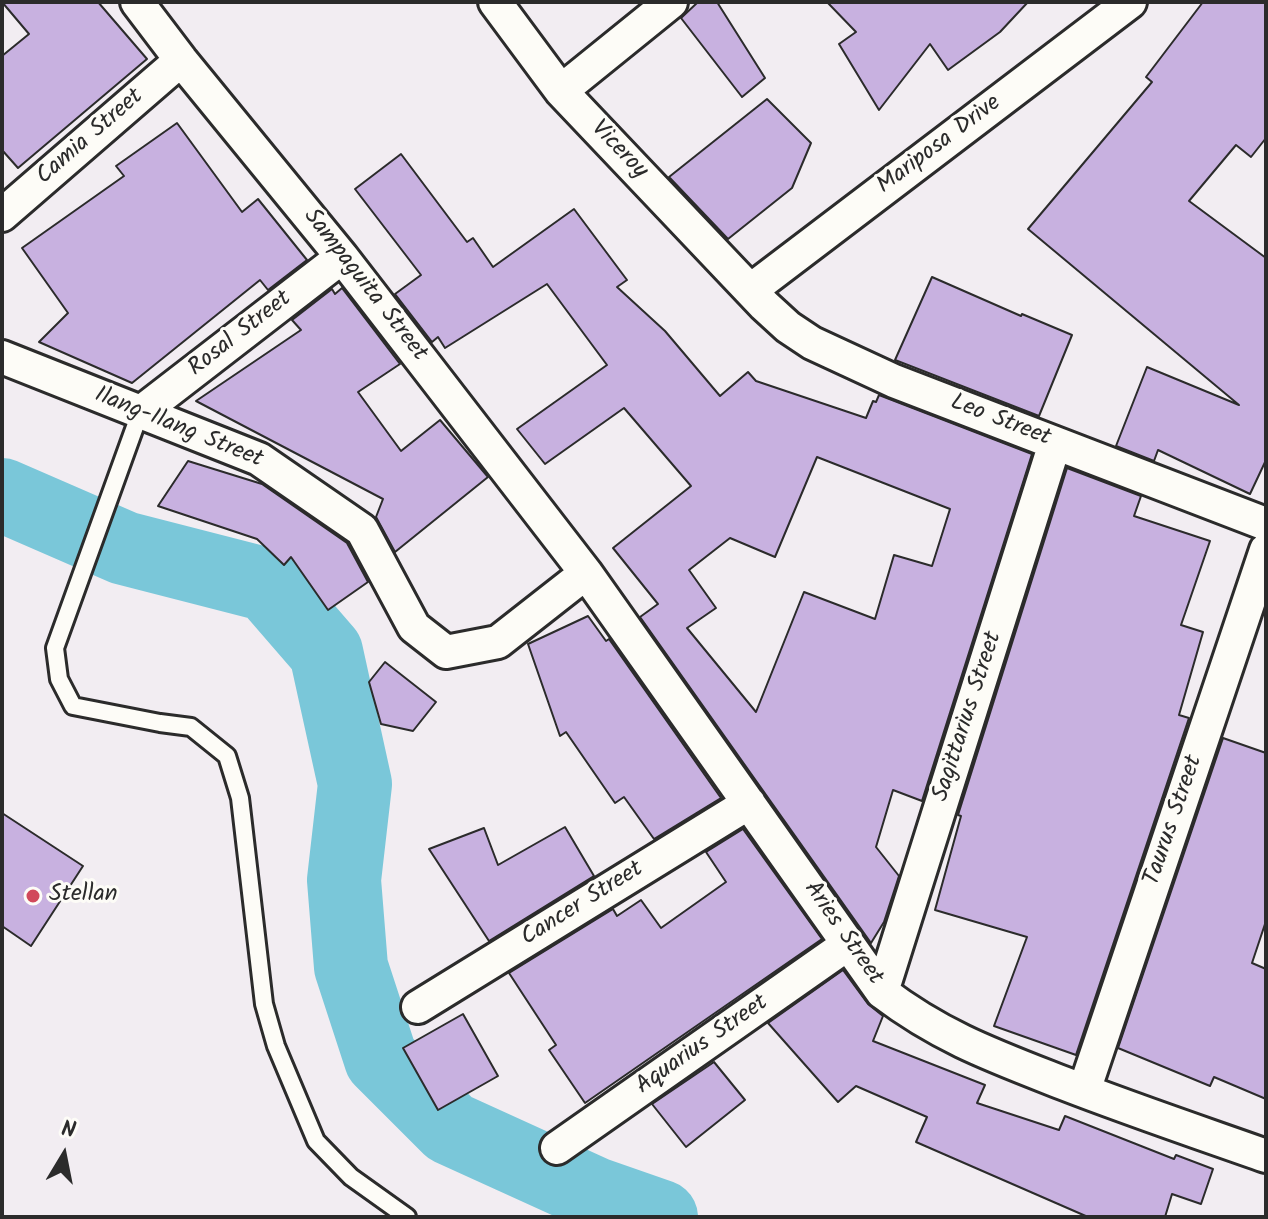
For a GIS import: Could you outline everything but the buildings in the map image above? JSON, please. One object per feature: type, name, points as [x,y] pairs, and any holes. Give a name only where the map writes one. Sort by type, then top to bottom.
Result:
[{"type":"street","name":"Sampaguita Street","points":[[137,2],[342,257],[586,573]]},
{"type":"street","name":"Viceroy","points":[[495,2],[561,91],[751,290]]},
{"type":"street","points":[[561,91],[671,2]]},
{"type":"street","name":"Mariposa Drive","points":[[751,290],[1130,2]]},
{"type":"street","name":"Camia Street","points":[[2,215],[181,60]]},
{"type":"street","name":"Rosal Street","points":[[140,413],[342,257]]},
{"type":"street","name":"Leo Street","points":[[751,290],[788,327],[839,357],[1266,524]]},
{"type":"street","name":"Ilang-Ilang Street","points":[[2,357],[259,459],[362,530],[414,627],[446,652],[498,642],[586,573]]},
{"type":"street","name":"Sagittarius Street","points":[[882,992],[1055,443]]},
{"type":"street","name":"Taurus Street","points":[[1084,1091],[1266,550]]},
{"type":"street","name":"Aries Street","points":[[586,573],[882,992],[916,1018],[956,1040],[1084,1091],[1266,1156]]},
{"type":"street","name":"Cancer Street","points":[[418,1007],[749,803]]},
{"type":"street","name":"Aquarius Street","points":[[557,1148],[848,944]]},
{"type":"lane","points":[[140,413],[55,648],[59,679],[73,706],[191,727],[227,756],[240,798],[264,1004],[276,1046],[316,1141],[351,1177],[407,1217]]},
{"type":"waterway","points":[[2,495],[124,548],[268,585],[326,652],[355,784],[344,880],[351,967],[381,1059],[450,1128],[595,1194],[661,1217]]},
{"type":"place","name":"Stellan","points":[[33,896]]}]
